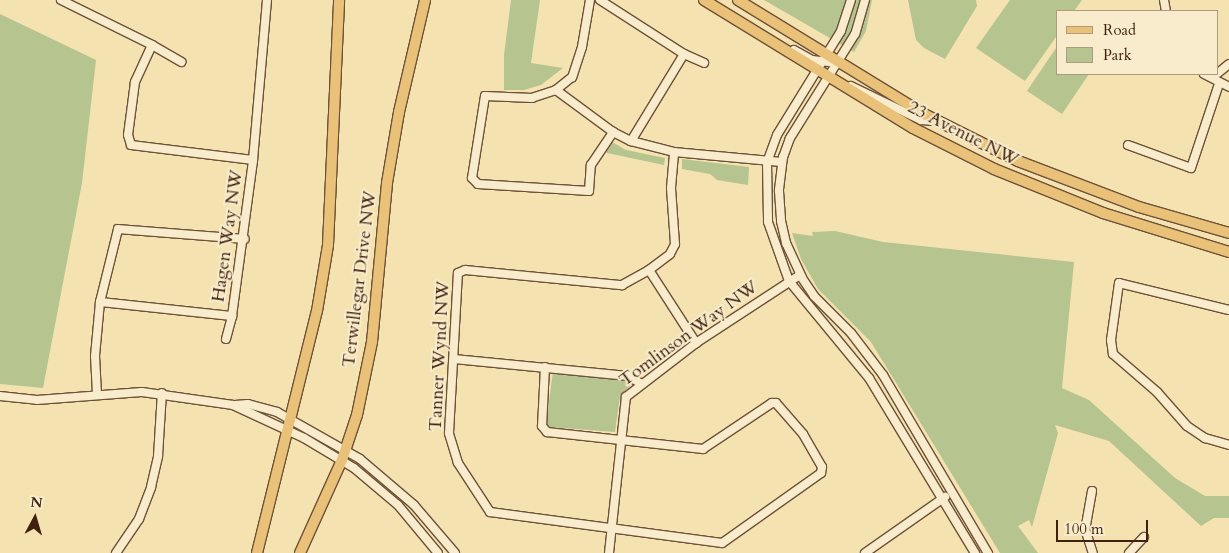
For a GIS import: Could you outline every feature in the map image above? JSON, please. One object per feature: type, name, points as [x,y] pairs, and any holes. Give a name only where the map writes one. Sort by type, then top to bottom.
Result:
[{"type":"main road","name":"Terwillegar Drive NW","points":[[257,553],[292,419],[317,311],[328,245],[339,0]]},
{"type":"main road","name":"Terwillegar Drive NW","points":[[300,553],[342,460],[357,415],[372,342],[387,183],[399,112],[425,0]]},
{"type":"main road","name":"23 Avenue NW","points":[[738,0],[821,63],[827,76],[913,128],[1011,176],[1103,213],[1229,252]]},
{"type":"main road","name":"23 Avenue NW","points":[[707,2],[821,63],[837,63],[938,121],[1018,161],[1140,207],[1229,234]]},
{"type":"street","points":[[61,0],[152,45],[181,62]]},
{"type":"street","name":"Hagen Way NW","points":[[226,339],[232,316],[245,239],[267,0]]},
{"type":"street","points":[[600,0],[684,54],[704,63]]},
{"type":"street","points":[[851,0],[847,20],[777,135],[767,162],[768,222],[789,281],[869,378],[975,553]]},
{"type":"street","points":[[865,0],[855,34],[790,138],[782,162],[779,191],[781,221],[800,275],[814,296],[851,333],[883,375],[954,492],[988,553]]},
{"type":"street","points":[[587,1],[583,42],[572,77],[556,90],[519,99],[485,96],[472,178],[478,184],[589,191],[591,165],[613,132]]},
{"type":"street","points":[[152,45],[135,82],[128,135],[131,145],[253,160]]},
{"type":"street","points":[[631,141],[684,54]]},
{"type":"street","points":[[1128,145],[1191,168],[1217,78],[1229,64]]},
{"type":"street","points":[[827,76],[921,120],[938,121]]},
{"type":"street","points":[[1217,78],[1229,87]]},
{"type":"street","points":[[556,90],[613,132],[631,141],[674,152],[782,162]]},
{"type":"street","name":"Tanner Wynd NW","points":[[620,440],[703,449],[772,403],[776,403],[803,434],[822,467],[818,476],[726,542],[612,531],[487,510],[458,463],[449,434],[458,273],[465,270],[622,285],[649,270],[670,254],[675,244],[671,188],[674,152]]},
{"type":"street","points":[[96,394],[94,356],[100,302],[114,235],[120,227],[245,239]]},
{"type":"street","points":[[649,270],[696,343]]},
{"type":"street","name":"Tomlinson Way NW","points":[[609,553],[626,397],[696,343],[800,275]]},
{"type":"street","points":[[1229,310],[1119,282],[1111,349],[1146,382],[1187,426],[1205,438],[1229,445]]},
{"type":"street","name":"Hagen Way NW","points":[[100,302],[232,316]]},
{"type":"street","points":[[454,359],[628,376],[642,384]]},
{"type":"street","points":[[545,367],[543,430],[620,440]]},
{"type":"street","points":[[1146,382],[1152,376]]},
{"type":"street","points":[[0,398],[37,400],[96,394],[162,393],[267,409],[292,419],[346,450],[414,505],[455,553]]},
{"type":"street","points":[[116,553],[139,519],[152,487],[158,456],[162,393]]},
{"type":"street","points":[[233,405],[288,431],[342,460],[398,505],[438,553]]},
{"type":"street","points":[[1092,491],[1085,529],[1093,553]]},
{"type":"street","points":[[865,553],[954,492]]},
{"type":"street","points":[[1129,553],[1144,537]]},
{"type":"green space","points":[[511,0],[540,0],[531,63],[563,68],[541,85],[524,90],[504,90],[504,55]]},
{"type":"green space","points":[[764,0],[872,0],[866,31],[854,52]]},
{"type":"green space","points":[[908,0],[976,0],[977,6],[945,59],[924,48],[916,40]]},
{"type":"green space","points":[[1010,0],[1082,0],[1075,10],[1056,10],[1056,37],[1025,81],[976,48]]},
{"type":"green space","points":[[0,14],[96,60],[82,183],[43,388],[0,384]]},
{"type":"green space","points":[[1056,48],[1056,75],[1088,75],[1062,114],[1027,91]]},
{"type":"green space","points":[[612,142],[626,150],[665,158],[664,165],[607,153],[605,151]]},
{"type":"green space","points":[[682,159],[749,167],[748,185],[717,180],[710,174],[682,169]]},
{"type":"green space","points":[[835,231],[883,242],[1074,262],[1062,388],[1089,400],[1175,478],[1205,496],[1229,496],[1229,518],[1214,518],[1201,526],[1109,441],[1055,425],[1058,433],[1032,527],[1029,520],[1018,526],[1038,553],[1000,553],[871,342],[818,289],[801,259],[792,233],[813,236],[812,232]]},
{"type":"green space","points":[[553,371],[628,381],[630,386],[620,396],[615,432],[549,427],[546,424]]}]
